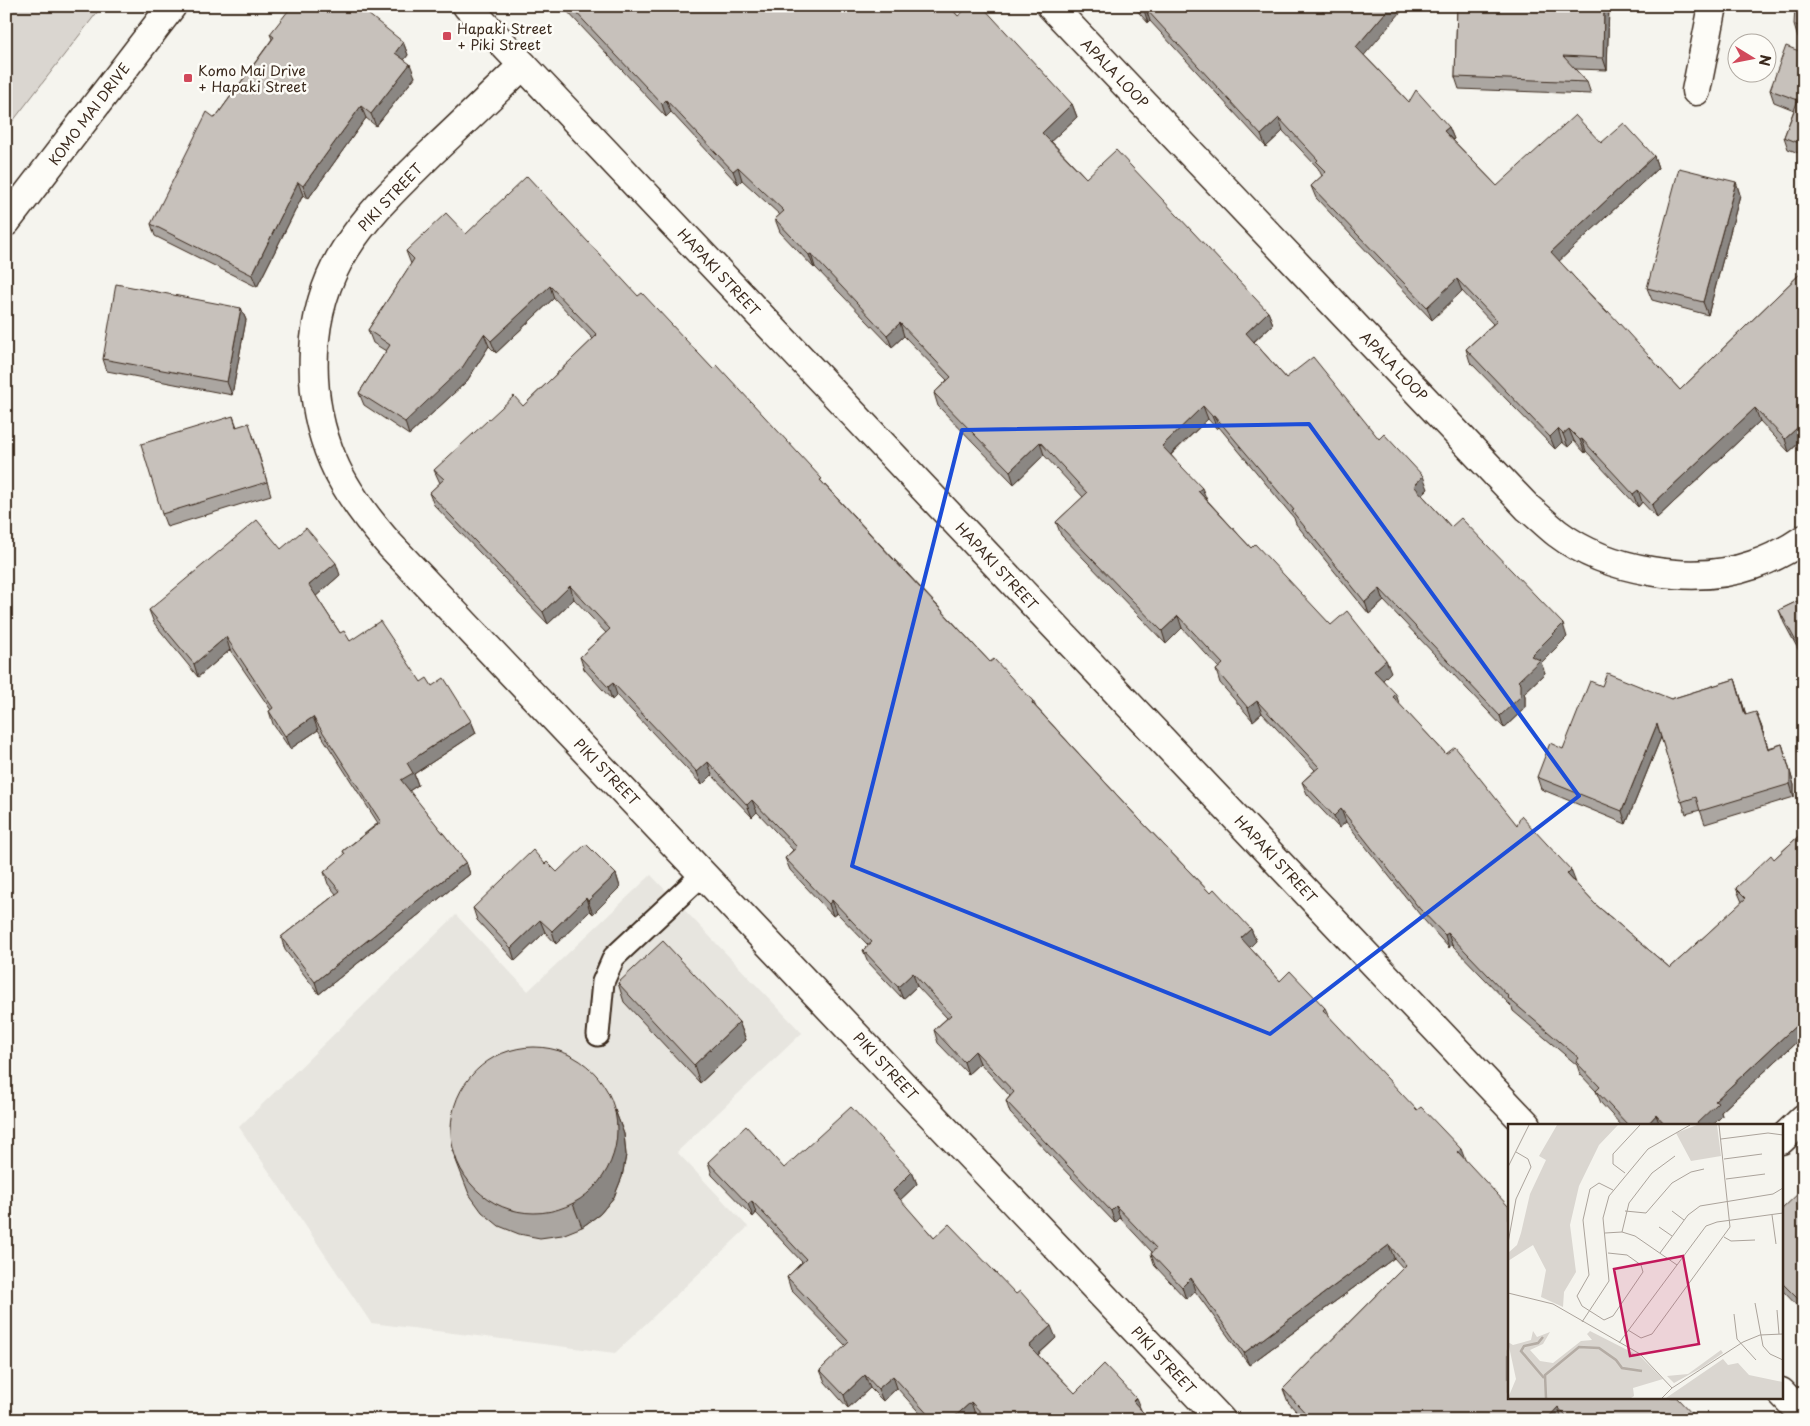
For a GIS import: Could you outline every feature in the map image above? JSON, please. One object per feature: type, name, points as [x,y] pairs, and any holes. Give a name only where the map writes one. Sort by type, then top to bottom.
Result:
[{"type":"street","name":"KOMO MAI DRIVE","points":[[6,222],[172,6]]},
{"type":"street","name":"HAPAKI STREET","points":[[467,6],[1526,1124]]},
{"type":"street","name":"APALA LOOP","points":[[1052,6],[1521,501],[1558,534],[1588,551],[1615,562],[1646,571],[1684,575],[1752,566],[1787,550],[1804,539]]},
{"type":"street","points":[[1696,91],[1713,6]]},
{"type":"street","name":"PIKI STREET","points":[[523,66],[401,183],[367,219],[344,251],[327,286],[317,323],[314,369],[316,396],[322,428],[333,462],[368,520],[1221,1420]]},
{"type":"street","points":[[1782,1139],[1804,1118]]},
{"type":"street","points":[[1782,1393],[1804,1416]]},
{"type":"lane","points":[[598,1035],[603,982],[614,957],[703,874]]},
{"type":"highlighted area","points":[[1309,424],[1579,796],[1270,1034],[852,866],[962,430]]},
{"type":"shaded area","points":[[6,6],[102,6],[6,130]]},
{"type":"shaded area","points":[[651,875],[802,1033],[677,1152],[748,1227],[615,1353],[371,1323],[239,1127],[456,915],[528,991]]},
{"type":"building","points":[[292,6],[358,6],[403,42],[395,53],[410,64],[371,114],[361,106],[303,186],[298,182],[252,275],[151,224],[207,112],[215,118],[274,37],[270,34]]},
{"type":"building","points":[[570,6],[949,6],[958,16],[970,6],[982,6],[1072,104],[1042,133],[1086,178],[1116,150],[1268,312],[1246,333],[1286,378],[1313,357],[1379,439],[1384,434],[1423,476],[1414,486],[1451,527],[1461,518],[1563,624],[1531,656],[1540,660],[1518,681],[1521,684],[1521,696],[1500,716],[1380,589],[1365,602],[1292,511],[1294,510],[1214,415],[1212,416],[1203,406],[1162,446],[1202,488],[1198,491],[1251,548],[1255,544],[1331,625],[1347,611],[1386,660],[1374,671],[1396,694],[1393,697],[1446,754],[1455,747],[1517,825],[1521,816],[1571,870],[1567,874],[1595,904],[1670,968],[1746,898],[1736,888],[1771,855],[1774,859],[1804,831],[1804,1018],[1715,1101],[1718,1103],[1696,1124],[1664,1124],[1656,1115],[1648,1124],[1627,1124],[1596,1091],[1600,1087],[1576,1062],[1579,1058],[1508,998],[1448,933],[1445,935],[1419,908],[1341,809],[1334,816],[1302,782],[1319,767],[1257,701],[1248,708],[1216,670],[1223,664],[1178,616],[1162,631],[1056,522],[1087,493],[1040,442],[1010,471],[934,393],[951,377],[900,323],[887,335],[811,254],[809,255],[775,219],[784,211],[738,167],[733,171],[666,100],[662,104]]},
{"type":"building","points":[[1140,6],[1317,6],[1323,12],[1327,6],[1391,6],[1356,47],[1409,102],[1416,90],[1449,127],[1444,131],[1497,186],[1575,115],[1601,143],[1624,123],[1654,156],[1551,252],[1680,390],[1804,270],[1804,432],[1802,434],[1797,428],[1785,439],[1755,408],[1652,505],[1638,490],[1633,494],[1582,439],[1580,440],[1569,429],[1563,434],[1558,429],[1550,437],[1466,349],[1497,321],[1457,279],[1427,307],[1311,186],[1326,172],[1316,162],[1318,160],[1279,118],[1261,135],[1146,9],[1144,10]]},
{"type":"building","points":[[1457,6],[1604,6],[1603,58],[1563,56],[1587,82],[1455,77]]},
{"type":"building","points":[[1795,6],[1804,6],[1804,26],[1794,25]]},
{"type":"building","points":[[1786,46],[1804,53],[1804,145],[1784,137],[1798,100],[1770,90],[1773,82],[1778,82],[1778,68]]},
{"type":"building","points":[[1679,168],[1736,182],[1703,302],[1647,288]]},
{"type":"building","points":[[527,176],[638,296],[642,293],[713,369],[717,365],[822,479],[820,480],[990,662],[994,659],[1139,819],[1210,893],[1214,889],[1251,929],[1241,938],[1280,981],[1290,971],[1325,1008],[1323,1010],[1417,1110],[1421,1107],[1461,1149],[1458,1152],[1508,1206],[1508,1398],[1677,1398],[1698,1420],[1569,1420],[1558,1407],[1546,1420],[1312,1420],[1283,1389],[1406,1265],[1389,1245],[1244,1353],[1191,1278],[1182,1287],[1151,1254],[1156,1248],[1116,1206],[1111,1211],[1006,1101],[1014,1092],[975,1051],[964,1062],[934,1030],[951,1015],[913,973],[898,987],[863,950],[872,942],[832,900],[829,904],[785,858],[797,847],[752,800],[747,805],[708,762],[697,772],[613,683],[608,687],[580,657],[610,629],[570,586],[543,612],[429,493],[444,479],[434,470],[514,396],[523,406],[597,335],[550,286],[491,341],[484,334],[462,368],[405,422],[359,393],[390,345],[368,330],[414,259],[406,251],[446,213],[466,234]]},
{"type":"building","points":[[116,284],[241,308],[227,382],[103,359]]},
{"type":"building","points":[[233,416],[236,427],[249,423],[267,482],[162,514],[141,444]]},
{"type":"building","points":[[257,520],[281,549],[306,528],[336,563],[309,585],[340,633],[344,631],[350,641],[380,621],[421,682],[427,678],[432,686],[444,678],[471,721],[407,763],[413,773],[401,780],[466,862],[315,982],[281,937],[340,891],[324,872],[345,854],[343,851],[381,822],[313,717],[285,736],[269,711],[273,708],[226,637],[194,664],[149,610]]},
{"type":"building","points":[[1804,598],[1804,656],[1779,610]]},
{"type":"building","points":[[1607,673],[1671,699],[1735,679],[1745,715],[1756,712],[1768,749],[1782,744],[1790,772],[1790,784],[1700,811],[1696,797],[1681,802],[1657,724],[1622,811],[1537,777],[1550,743],[1563,749],[1590,681],[1602,686]]},
{"type":"building","points":[[586,844],[616,874],[588,901],[586,898],[552,931],[540,920],[511,948],[473,908],[533,850],[545,864],[547,862],[557,872]]},
{"type":"building","points":[[663,941],[739,1022],[694,1065],[618,983]]},
{"type":"building","points":[[542,1047],[558,1050],[573,1056],[587,1065],[599,1077],[608,1091],[614,1106],[617,1130],[616,1146],[608,1169],[599,1183],[587,1195],[573,1204],[558,1210],[526,1213],[510,1210],[495,1204],[481,1195],[469,1183],[460,1169],[454,1154],[451,1122],[454,1106],[460,1091],[469,1077],[481,1065],[495,1056],[510,1050]]},
{"type":"building","points":[[851,1107],[912,1172],[893,1191],[934,1238],[949,1224],[1016,1294],[1020,1291],[1051,1326],[1029,1346],[1075,1393],[1104,1364],[1136,1398],[1133,1401],[1150,1420],[988,1420],[971,1402],[951,1420],[933,1420],[893,1376],[878,1389],[865,1375],[844,1395],[820,1370],[849,1342],[787,1277],[806,1259],[752,1201],[748,1204],[708,1162],[746,1126],[784,1168]]},
{"type":"building","points":[[1802,1190],[1804,1192],[1804,1305],[1782,1283],[1782,1209]]},
{"type":"place","name":"Hapaki Street + Piki Street","points":[[447,36]]},
{"type":"place","name":"Komo Mai Drive + Hapaki Street","points":[[188,78]]}]
